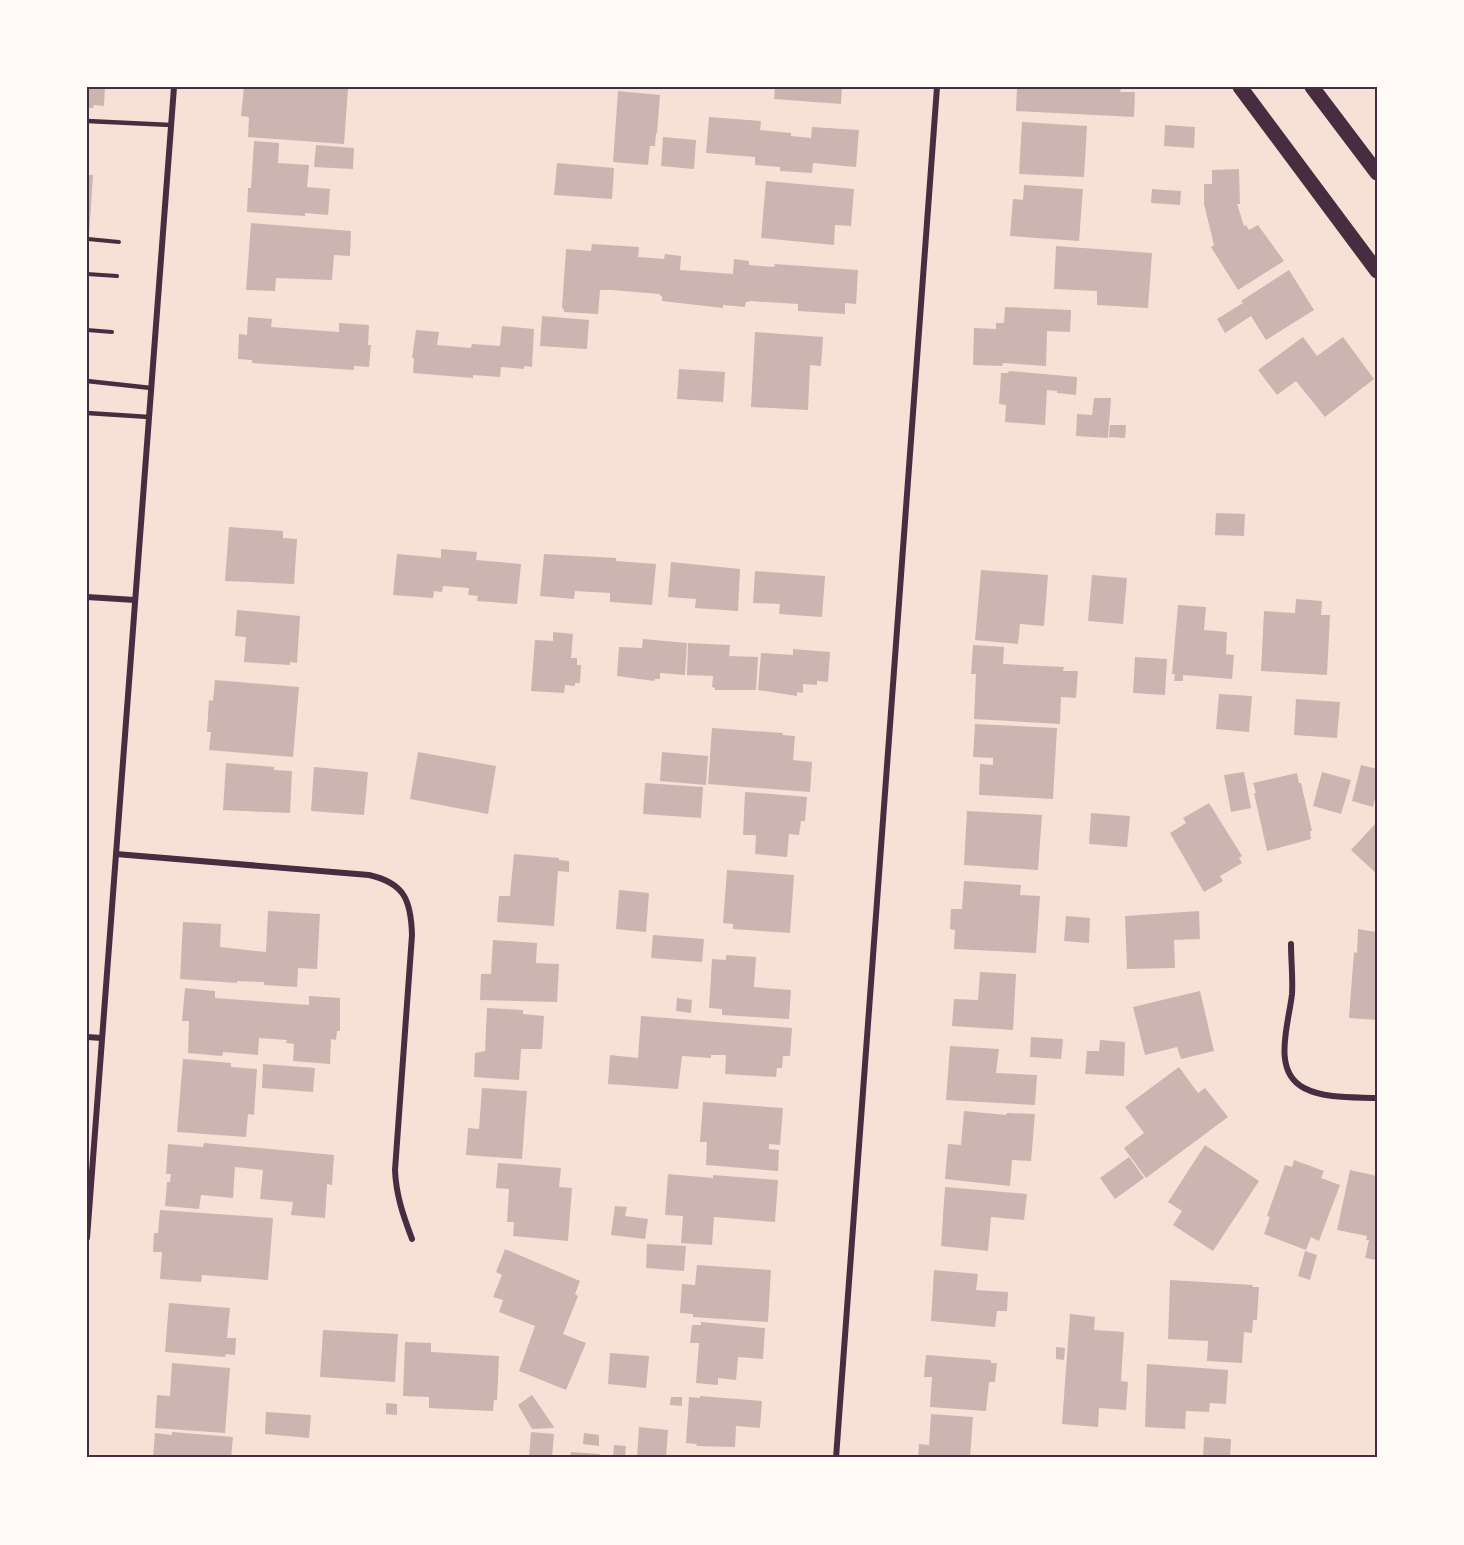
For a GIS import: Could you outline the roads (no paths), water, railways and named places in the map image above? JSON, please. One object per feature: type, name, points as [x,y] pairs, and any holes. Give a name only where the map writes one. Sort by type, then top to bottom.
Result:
[{"type":"main road","points":[[1240,87],[1377,271]]},
{"type":"main road","points":[[1312,87],[1377,173]]},
{"type":"street","points":[[87,1238],[174,87]]},
{"type":"street","points":[[836,1458],[937,87]]},
{"type":"street","points":[[87,597],[135,600]]},
{"type":"street","points":[[116,854],[369,875],[383,878],[398,887],[408,900],[412,917],[412,935],[396,1158],[396,1189],[400,1209],[412,1239]]},
{"type":"street","points":[[1291,944],[1292,993],[1284,1048],[1286,1065],[1292,1078],[1304,1088],[1320,1093],[1377,1098]]},
{"type":"street","points":[[87,1037],[102,1038]]},
{"type":"lane","points":[[87,121],[171,125]]},
{"type":"lane","points":[[87,381],[151,387]]},
{"type":"lane","points":[[87,413],[148,417]]}]
